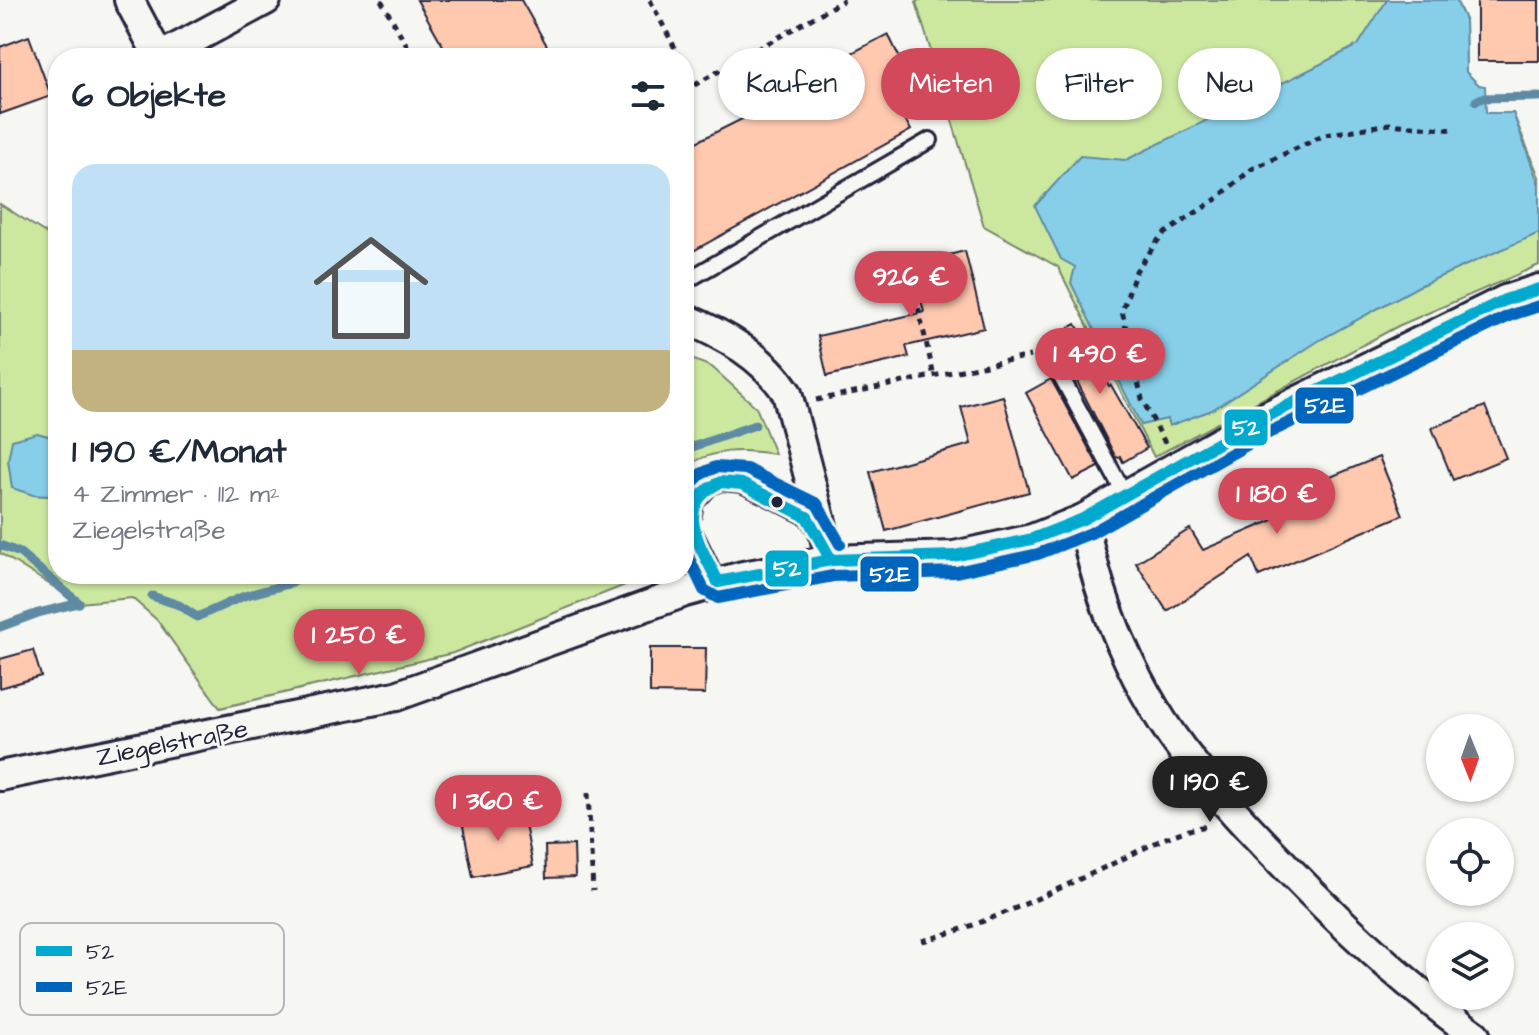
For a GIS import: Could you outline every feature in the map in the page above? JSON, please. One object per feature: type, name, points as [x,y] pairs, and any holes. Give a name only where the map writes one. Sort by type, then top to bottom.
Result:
[{"type":"street","points":[[129,0],[153,48]]},
{"type":"street","points":[[175,48],[266,0]]},
{"type":"street","name":"Ziegelstraße","points":[[0,776],[396,696],[718,582],[831,560],[954,556],[1032,539],[1083,519],[1259,420],[1505,300],[1539,289]]},
{"type":"street","points":[[694,323],[746,351],[777,378],[792,406],[831,560]]},
{"type":"street","points":[[1083,519],[1093,569],[1114,625],[1147,693],[1189,759],[1262,843],[1360,943],[1427,1000],[1475,1035]]},
{"type":"lane","points":[[694,276],[930,140]]},
{"type":"lane","points":[[1048,352],[1125,495]]},
{"type":"lane","points":[[694,509],[695,503],[710,487],[721,482],[742,484],[807,517],[831,560]]},
{"type":"lane","points":[[694,532],[718,582]]},
{"type":"path","points":[[381,0],[408,48]]},
{"type":"path","points":[[650,0],[675,48]]},
{"type":"path","points":[[694,84],[844,0]]},
{"type":"path","points":[[1154,422],[1142,399],[1122,311],[1136,271],[1162,235],[1215,200],[1252,169],[1325,135],[1389,124],[1456,130]]},
{"type":"path","points":[[910,273],[934,376]]},
{"type":"path","points":[[792,406],[1048,352]]},
{"type":"path","points":[[588,793],[593,891]]},
{"type":"path","points":[[922,941],[965,930],[1196,827],[1225,824],[1262,843]]},
{"type":"green space","points":[[1456,0],[1465,20],[1466,72],[1473,113],[1513,113],[1539,177],[1539,265],[1398,326],[1154,457],[1058,267],[984,226],[952,120],[1020,120],[1020,48],[930,48],[916,2]]},
{"type":"green space","points":[[0,204],[48,235],[48,436],[37,433],[33,495],[48,496],[48,583],[0,553]]},
{"type":"green space","points":[[694,360],[712,367],[756,407],[775,454],[751,451],[716,453],[695,461]]},
{"type":"green space","points":[[49,584],[628,584],[453,653],[220,708],[157,620],[132,598],[79,603]]},
{"type":"water","points":[[1387,0],[1456,0],[1465,20],[1466,72],[1479,85],[1485,86],[1486,113],[1513,113],[1539,185],[1539,233],[1419,286],[1320,340],[1212,410],[1169,426],[1167,419],[1141,425],[1071,283],[1075,267],[1061,259],[1035,206],[1080,156],[1126,160],[1207,120],[1281,120],[1281,84],[1358,45]]},
{"type":"water","points":[[37,433],[48,436],[48,496],[12,488],[8,460],[12,440]]},
{"type":"building","points":[[417,0],[521,0],[548,48],[444,48]]},
{"type":"building","points":[[1477,0],[1539,0],[1539,61],[1477,61]]},
{"type":"building","points":[[888,34],[895,48],[881,48],[881,120],[905,120],[911,130],[694,250],[694,143],[740,120],[865,120],[865,48],[861,48]]},
{"type":"building","points":[[29,36],[48,88],[48,97],[0,114],[0,47]]},
{"type":"building","points":[[965,251],[984,328],[906,346],[909,357],[827,376],[818,336],[924,312],[912,264]]},
{"type":"building","points":[[1076,324],[1147,448],[1123,462],[1120,456],[1116,458],[1054,336]]},
{"type":"building","points":[[1051,379],[1099,467],[1073,480],[1026,393]]},
{"type":"building","points":[[1003,396],[1029,492],[886,531],[870,472],[971,444],[961,407]]},
{"type":"building","points":[[1485,406],[1506,458],[1453,480],[1432,428]]},
{"type":"building","points":[[1379,457],[1403,515],[1259,576],[1251,557],[1167,611],[1136,563],[1190,529],[1203,550],[1329,496],[1323,480]]},
{"type":"building","points":[[650,648],[706,648],[705,694],[650,693]]},
{"type":"building","points":[[33,650],[41,676],[0,688],[0,659]]},
{"type":"building","points":[[522,809],[533,866],[473,877],[462,821]]},
{"type":"building","points":[[574,845],[575,877],[546,878],[545,846]]},
{"type":"waterway","points":[[1476,101],[1482,98],[1539,97]]},
{"type":"waterway","points":[[694,446],[755,425]]},
{"type":"waterway","points":[[0,545],[20,553],[48,577]]},
{"type":"waterway","points":[[57,584],[79,603]]},
{"type":"waterway","points":[[152,596],[179,605],[197,617],[244,596],[288,584]]},
{"type":"waterway","points":[[0,627],[79,603]]},
{"type":"transit line","name":"52","points":[[831,560],[954,556],[1032,539],[1083,519],[1259,420],[1505,300],[1539,289]]},
{"type":"transit line","name":"52E","points":[[694,569],[704,590],[718,598],[833,576],[956,572],[1038,554],[1091,533],[1266,434],[1511,315],[1539,306]]},
{"type":"transit line","name":"52E","points":[[694,481],[716,467],[746,469],[817,504],[840,544]]},
{"type":"transit line","name":"52","points":[[694,527],[718,582],[831,560],[807,517],[742,484],[721,482]]},
{"type":"transit line","name":"52","points":[[694,511],[706,491],[721,482]]}]
